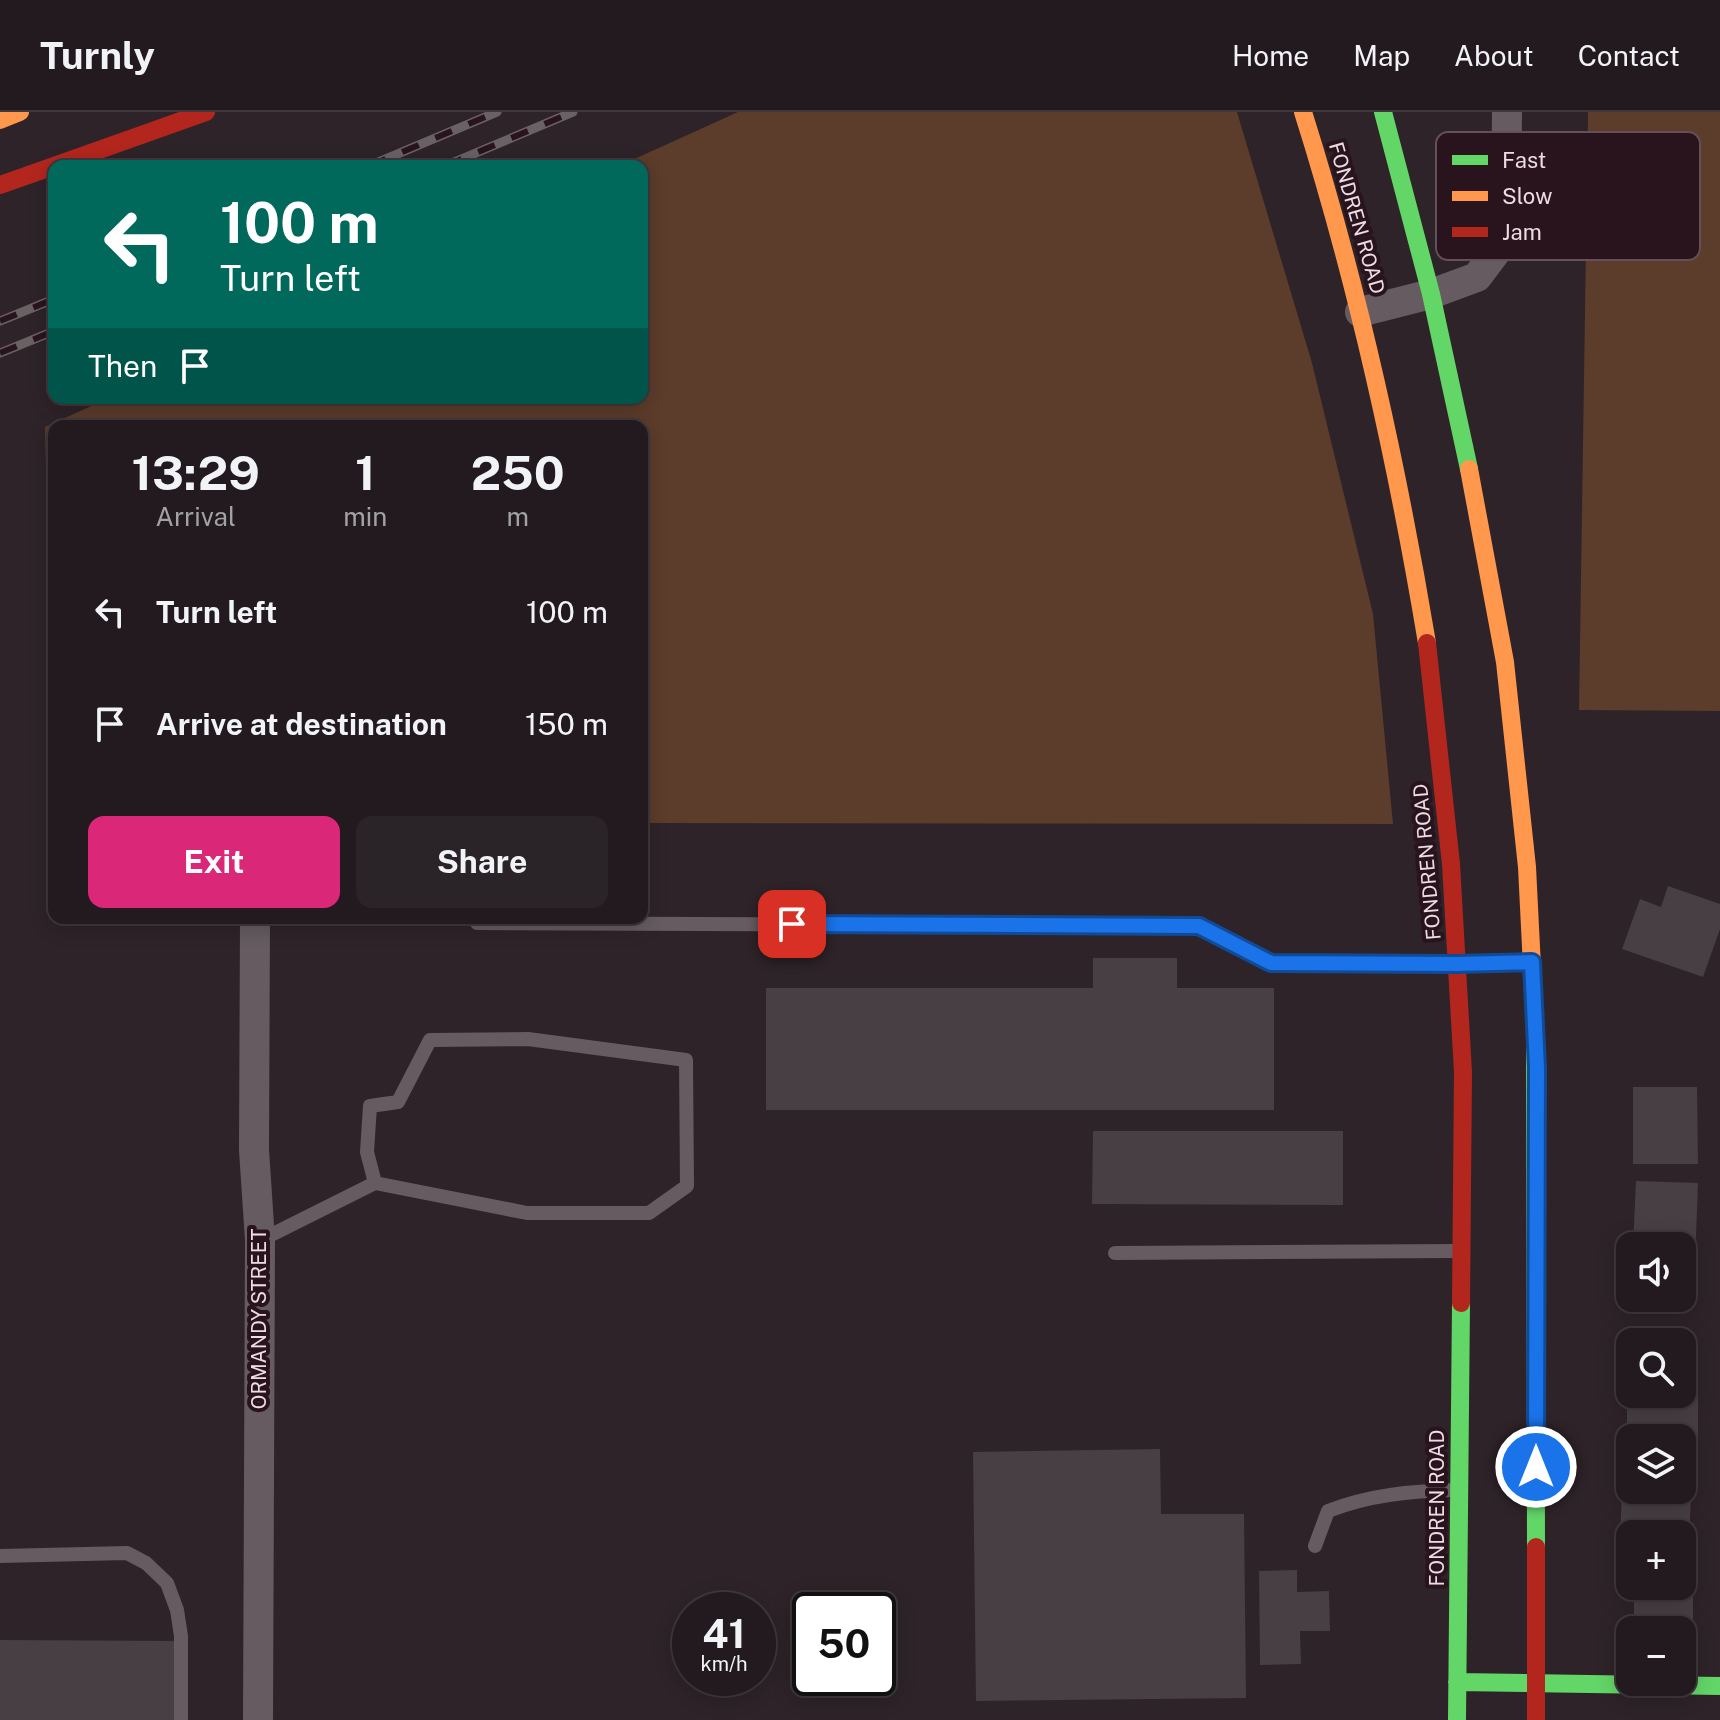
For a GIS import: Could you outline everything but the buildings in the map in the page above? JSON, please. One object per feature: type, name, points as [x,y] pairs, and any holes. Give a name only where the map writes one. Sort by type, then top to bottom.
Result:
[{"type":"main road","points":[[0,120],[20,112]]},
{"type":"main road","points":[[71,160],[206,112]]},
{"type":"main road","name":"FONDREN ROAD","points":[[1303,112],[1332,204],[1360,312],[1403,501],[1432,673],[1451,864],[1463,1072],[1457,1720]]},
{"type":"main road","points":[[1383,112],[1431,294],[1473,488],[1505,662],[1527,867],[1537,1068],[1536,1720]]},
{"type":"main road","points":[[0,185],[48,168]]},
{"type":"main road","points":[[1457,964],[1532,962]]},
{"type":"main road","points":[[1457,1682],[1720,1686]]},
{"type":"street","points":[[1507,112],[1507,132]]},
{"type":"street","points":[[1360,312],[1431,294],[1477,277],[1490,260]]},
{"type":"street","name":"ORMANDY STREET","points":[[255,924],[254,1150],[260,1240],[258,1720]]},
{"type":"lane","points":[[648,924],[1199,926],[1271,963],[1457,964]]},
{"type":"lane","points":[[260,1240],[375,1183],[527,1213],[649,1213],[687,1186],[686,1060],[528,1039],[430,1040],[398,1102],[370,1106],[367,1152],[375,1183]]},
{"type":"lane","points":[[1115,1253],[1461,1251]]},
{"type":"lane","points":[[1315,1546],[1328,1511],[1371,1498],[1416,1491],[1459,1490]]},
{"type":"lane","points":[[0,1556],[127,1553],[146,1563],[167,1583],[177,1610],[181,1636],[181,1720]]},
{"type":"shaded area","points":[[738,112],[1237,112],[1312,363],[1373,614],[1393,824],[648,823],[648,420],[60,420],[96,404],[648,404],[648,160],[632,160]]},
{"type":"shaded area","points":[[1588,112],[1720,112],[1720,711],[1579,710],[1586,260],[1700,260],[1700,132],[1588,132]]},
{"type":"shaded area","points":[[48,426],[48,556],[45,427]]},
{"type":"railway","points":[[383,160],[497,112]]},
{"type":"railway","points":[[459,160],[573,112]]},
{"type":"railway","points":[[0,321],[48,301]]},
{"type":"railway","points":[[0,353],[48,333]]},
{"type":"traffic: fast","points":[[1383,112],[1431,294],[1469,469]]},
{"type":"traffic: fast","points":[[1535,1027],[1536,1547]]},
{"type":"traffic: fast","points":[[1457,1720],[1461,1303]]},
{"type":"traffic: fast","points":[[1457,1682],[1720,1686]]},
{"type":"traffic: slow","points":[[0,120],[20,112]]},
{"type":"traffic: slow","points":[[1303,112],[1341,243],[1374,375],[1403,509],[1427,643]]},
{"type":"traffic: slow","points":[[1469,469],[1505,662],[1527,867],[1535,1027]]},
{"type":"traffic: jam","points":[[71,160],[206,112]]},
{"type":"traffic: jam","points":[[0,185],[48,168]]},
{"type":"traffic: jam","points":[[1427,643],[1451,864],[1463,1072],[1461,1303]]},
{"type":"traffic: jam","points":[[1457,964],[1532,962]]},
{"type":"traffic: jam","points":[[1536,1547],[1536,1720]]},
{"type":"route","points":[[792,924],[1199,926],[1271,963],[1532,962],[1537,1068],[1536,1467]]}]
